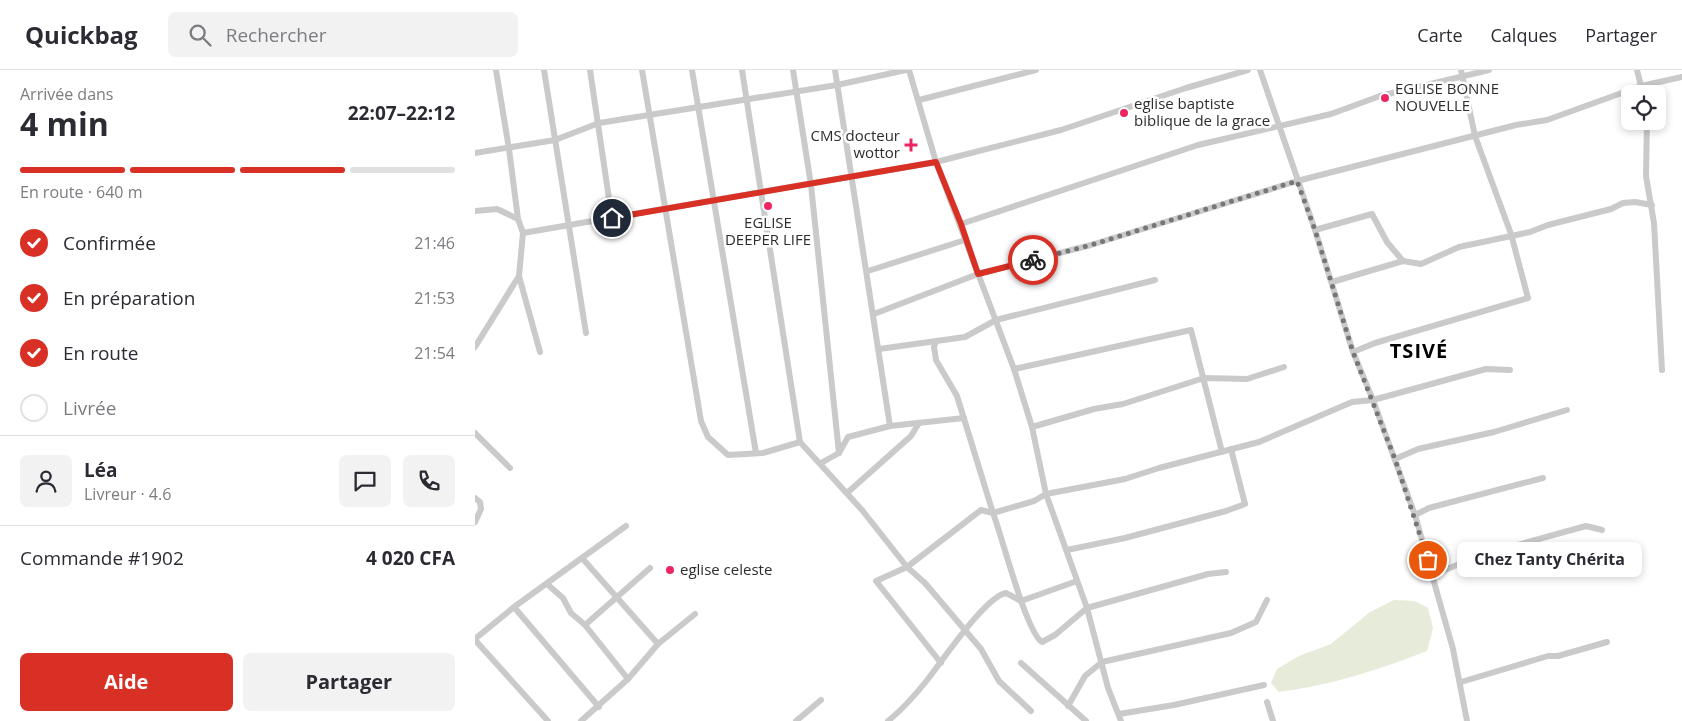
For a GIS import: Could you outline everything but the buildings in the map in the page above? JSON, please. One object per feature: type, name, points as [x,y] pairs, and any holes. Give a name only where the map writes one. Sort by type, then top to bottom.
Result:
[{"type":"street","points":[[496,70],[518,219],[523,233],[519,276],[540,352]]},
{"type":"street","points":[[544,70],[585,333]]},
{"type":"street","points":[[590,70],[612,218]]},
{"type":"street","points":[[642,70],[667,209],[691,366],[704,432],[728,454],[756,453],[800,442]]},
{"type":"street","points":[[692,70],[756,453]]},
{"type":"street","points":[[742,70],[800,442],[879,529],[907,567],[925,583],[981,649],[999,680],[1031,711]]},
{"type":"street","points":[[793,70],[811,184],[839,453]]},
{"type":"street","points":[[835,70],[891,426]]},
{"type":"street","points":[[475,154],[555,140],[599,123],[796,90],[837,85],[908,70],[919,100],[936,162],[961,224],[965,240],[1014,370],[1032,428],[1046,494],[1087,608],[1108,688],[1120,718],[1264,685]]},
{"type":"street","points":[[919,100],[931,95],[1036,70]]},
{"type":"street","points":[[523,233],[936,162],[1061,130],[1186,88],[1248,70]]},
{"type":"street","points":[[1260,70],[1315,230],[1353,352],[1373,400],[1415,515],[1461,682],[1467,721]]},
{"type":"street","points":[[961,224],[1198,145],[1331,114],[1380,96],[1463,73],[1489,70]]},
{"type":"street","points":[[1637,70],[1641,85]]},
{"type":"street","points":[[1353,352],[1375,343],[1528,298],[1511,234],[1475,136],[1463,73]]},
{"type":"street","points":[[1657,85],[1682,77]]},
{"type":"street","points":[[874,314],[978,274],[1091,245],[1297,181],[1516,124],[1547,120],[1621,97]]},
{"type":"street","points":[[1647,130],[1646,176],[1652,205],[1662,370]]},
{"type":"street","points":[[1332,282],[1403,261],[1421,264],[1459,247],[1511,234],[1530,232],[1548,225],[1611,209],[1623,203],[1635,202],[1652,205]]},
{"type":"street","points":[[475,211],[497,209],[518,219]]},
{"type":"street","points":[[1315,230],[1371,214],[1387,242],[1403,261]]},
{"type":"street","points":[[868,271],[965,240]]},
{"type":"street","points":[[475,347],[519,276]]},
{"type":"street","points":[[879,349],[965,337],[996,320],[1155,280]]},
{"type":"street","points":[[1014,370],[1191,330],[1222,452]]},
{"type":"street","points":[[936,340],[934,347],[936,360],[957,396],[1021,601],[1033,629],[1042,642],[1055,635],[1087,608],[1208,574],[1226,572]]},
{"type":"street","points":[[1032,428],[1094,409],[1123,404],[1204,378],[1247,379],[1283,367]]},
{"type":"street","points":[[941,663],[910,621],[877,583],[877,578],[907,567],[981,510],[993,513],[1034,501],[1046,494],[1125,479],[1259,442],[1352,402],[1373,400],[1486,369],[1496,367],[1510,370]]},
{"type":"street","points":[[1395,459],[1419,449],[1494,432],[1567,410]]},
{"type":"street","points":[[821,464],[839,453],[848,437],[891,426],[964,418]]},
{"type":"street","points":[[847,493],[911,436],[919,423]]},
{"type":"street","points":[[475,433],[510,468]]},
{"type":"street","points":[[1067,550],[1125,538],[1226,511],[1245,504],[1231,450]]},
{"type":"street","points":[[1415,515],[1429,508],[1543,478]]},
{"type":"street","points":[[475,498],[480,502],[481,509],[475,522]]},
{"type":"street","points":[[548,721],[475,639],[514,607],[626,526]]},
{"type":"street","points":[[1433,575],[1479,556],[1586,526],[1602,530]]},
{"type":"street","points":[[582,558],[658,644]]},
{"type":"street","points":[[585,625],[650,568]]},
{"type":"street","points":[[888,721],[901,710],[941,663],[965,630],[1002,594],[1006,593],[1021,601],[1077,581]]},
{"type":"street","points":[[547,584],[563,598],[571,613],[585,625],[628,679]]},
{"type":"street","points":[[1068,706],[1085,676],[1102,662],[1231,633],[1256,622],[1267,600]]},
{"type":"street","points":[[514,607],[599,707]]},
{"type":"street","points":[[581,721],[599,707],[628,679],[658,644],[695,614]]},
{"type":"street","points":[[1461,682],[1548,656],[1559,656],[1607,642]]},
{"type":"street","points":[[1021,663],[1086,721]]},
{"type":"street","points":[[796,721],[821,700]]},
{"type":"street","points":[[1267,702],[1273,721]]},
{"type":"green space","points":[[1394,600],[1415,601],[1428,608],[1433,628],[1427,651],[1336,681],[1299,689],[1279,692],[1271,683],[1277,669],[1299,656],[1331,644],[1370,612]]},
{"type":"way so far","points":[[1033,260],[1091,245],[1297,181],[1315,230],[1353,352],[1395,459],[1415,515],[1428,560]]},
{"type":"place","name":"EGLISE BONNE NOUVELLE","points":[[1385,98]]},
{"type":"place","name":"eglise baptiste biblique de la grace","points":[[1124,113]]},
{"type":"place","name":"CMS docteur wottor","points":[[911,145]]},
{"type":"place","name":"EGLISE DEEPER LIFE","points":[[768,206]]},
{"type":"place","name":"Chez Tanty Chérita","points":[[1428,560]]},
{"type":"place","name":"eglise celeste","points":[[670,570]]},
{"type":"district","name":"TSIVÉ","points":[[1419,351]]},
{"type":"route","points":[[612,218],[936,162],[961,224],[978,274],[1033,260]]}]
